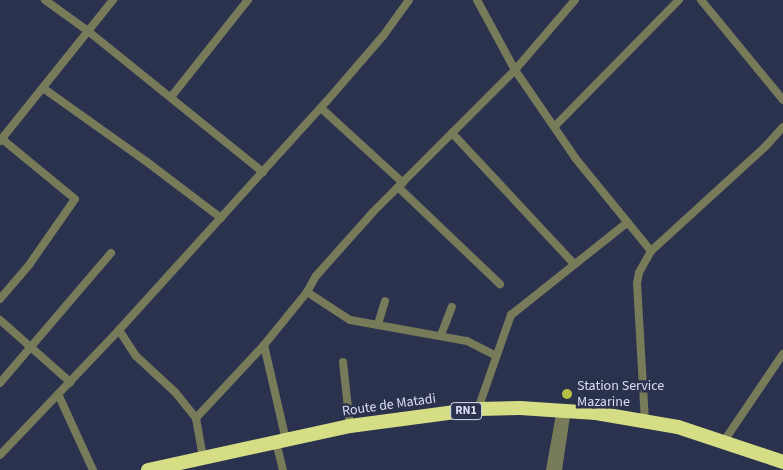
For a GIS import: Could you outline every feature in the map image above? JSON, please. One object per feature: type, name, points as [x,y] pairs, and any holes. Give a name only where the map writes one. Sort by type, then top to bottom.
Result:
[{"type":"highway","name":"Route de Matadi","points":[[148,470],[350,426],[478,409],[564,409],[645,421],[678,427],[783,462]]},
{"type":"street","points":[[45,0],[88,31],[263,172]]},
{"type":"street","points":[[0,299],[29,265],[75,199],[1,140],[113,0]]},
{"type":"street","points":[[171,98],[248,0]]},
{"type":"street","points":[[0,454],[119,330],[321,108],[382,36],[409,0]]},
{"type":"street","points":[[477,0],[515,70],[576,159],[651,251]]},
{"type":"street","points":[[196,418],[264,345],[306,292],[316,276],[400,185],[515,70],[575,0]]},
{"type":"street","points":[[555,126],[679,0]]},
{"type":"street","points":[[701,0],[783,100]]},
{"type":"street","points":[[43,88],[147,162],[221,218]]},
{"type":"street","points":[[321,108],[500,284]]},
{"type":"street","points":[[645,421],[637,283],[639,273],[651,251],[765,147],[783,127]]},
{"type":"street","points":[[452,133],[574,264]]},
{"type":"street","points":[[478,409],[511,316],[628,222]]},
{"type":"street","points":[[0,383],[111,253]]},
{"type":"street","points":[[306,292],[350,320],[467,341],[496,356]]},
{"type":"street","points":[[378,324],[385,301]]},
{"type":"street","points":[[441,335],[452,307]]},
{"type":"street","points":[[0,320],[70,382]]},
{"type":"street","points":[[119,330],[136,356],[175,392],[196,418],[203,457]]},
{"type":"street","points":[[264,345],[281,441],[283,470]]},
{"type":"street","points":[[724,441],[783,354]]},
{"type":"street","points":[[342,362],[350,426]]},
{"type":"street","points":[[58,394],[94,470]]},
{"type":"street","points":[[550,470],[564,409]]},
{"type":"street","points":[[558,470],[564,409]]},
{"type":"place","name":"Station Service Mazarine","points":[[567,394]]}]
